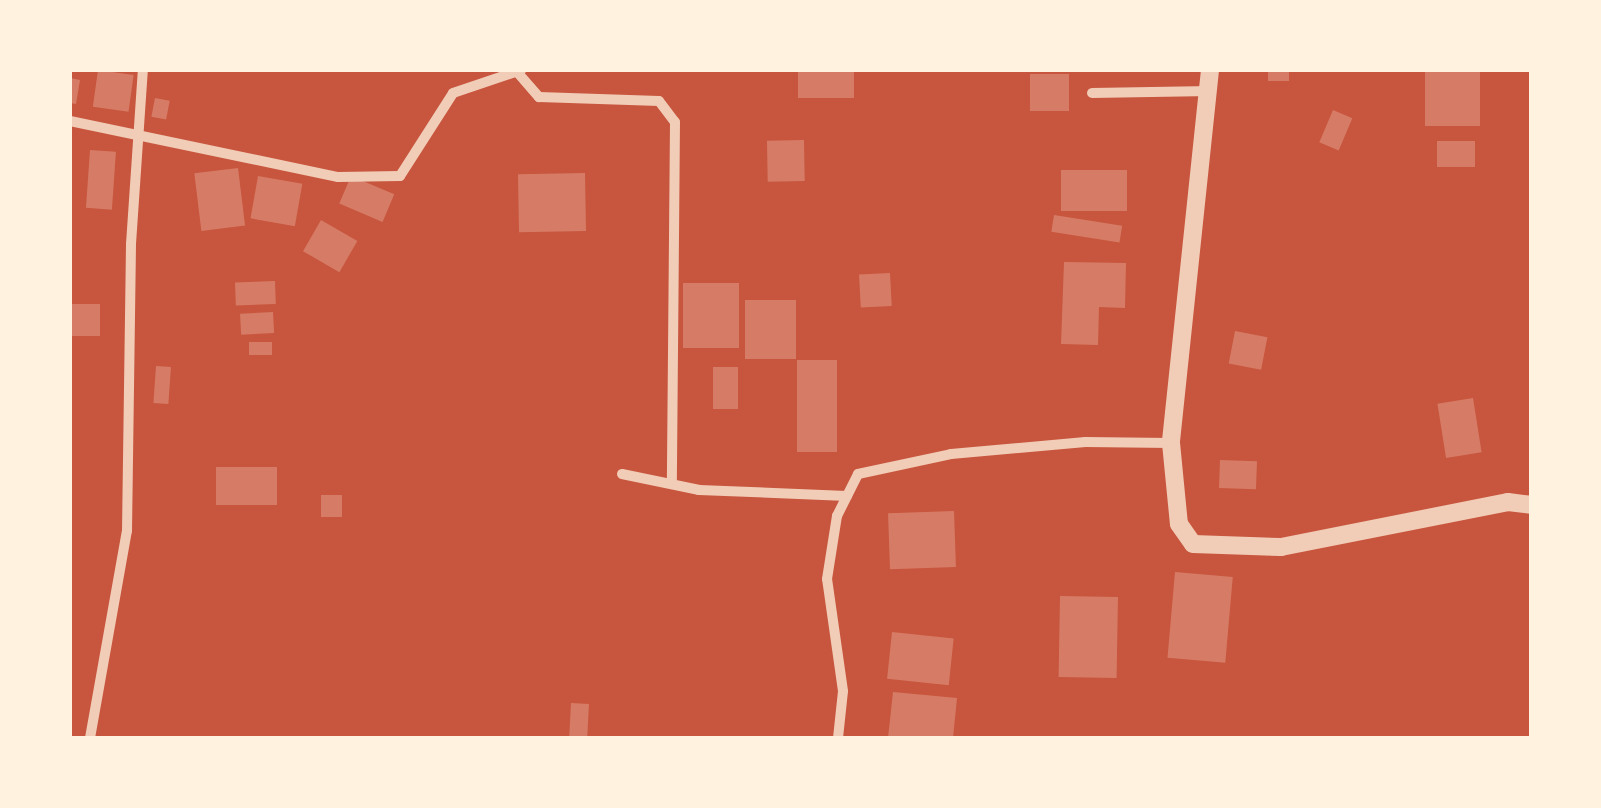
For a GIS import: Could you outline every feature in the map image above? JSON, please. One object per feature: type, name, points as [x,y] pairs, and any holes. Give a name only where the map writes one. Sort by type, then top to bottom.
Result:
[{"type":"street","points":[[90,738],[127,531],[137,130],[143,70]]},
{"type":"street","points":[[1210,70],[1211,91],[1172,443],[1179,524],[1194,544],[1281,547],[1508,502],[1531,505]]},
{"type":"street","points":[[70,120],[137,130],[221,156],[338,177],[400,176],[453,94],[520,72],[540,97],[660,101],[675,122],[672,480]]},
{"type":"street","points":[[1092,94],[1211,91]]},
{"type":"street","points":[[838,738],[843,692],[828,579],[837,516],[858,474],[951,454],[1085,442],[1172,443]]},
{"type":"street","points":[[622,474],[672,480],[700,490],[847,496]]},
{"type":"building","points":[[98,70],[134,75],[129,112],[93,107]]},
{"type":"building","points":[[798,70],[854,70],[854,98],[798,98]]},
{"type":"building","points":[[1268,70],[1289,70],[1289,81],[1268,81]]},
{"type":"building","points":[[1425,70],[1480,70],[1480,126],[1425,126]]},
{"type":"building","points":[[1030,74],[1069,74],[1069,111],[1030,111]]},
{"type":"building","points":[[70,78],[80,80],[76,104],[70,103]]},
{"type":"building","points":[[155,98],[170,101],[166,120],[151,117]]},
{"type":"building","points":[[1333,110],[1352,118],[1339,150],[1319,142]]},
{"type":"building","points":[[804,140],[805,181],[768,182],[767,141]]},
{"type":"building","points":[[1437,141],[1475,141],[1475,167],[1437,167]]},
{"type":"building","points":[[90,150],[116,152],[112,210],[86,208]]},
{"type":"building","points":[[238,168],[245,226],[201,231],[194,173]]},
{"type":"building","points":[[1061,170],[1127,170],[1127,211],[1061,211]]},
{"type":"building","points":[[585,173],[586,231],[519,232],[518,174]]},
{"type":"building","points":[[258,176],[302,184],[295,226],[251,218]]},
{"type":"building","points":[[351,176],[394,194],[383,222],[339,204]]},
{"type":"building","points":[[1054,215],[1122,226],[1119,243],[1051,232]]},
{"type":"building","points":[[321,220],[357,241],[339,272],[303,251]]},
{"type":"building","points":[[1064,262],[1126,263],[1125,308],[1099,307],[1098,345],[1061,344]]},
{"type":"building","points":[[890,273],[892,306],[861,308],[859,275]]},
{"type":"building","points":[[275,281],[276,304],[236,305],[235,282]]},
{"type":"building","points":[[683,283],[739,283],[739,348],[683,348]]},
{"type":"building","points":[[745,300],[796,300],[796,359],[745,359]]},
{"type":"building","points":[[72,304],[100,304],[100,336],[72,336]]},
{"type":"building","points":[[273,312],[274,333],[241,335],[240,314]]},
{"type":"building","points":[[1235,331],[1267,337],[1261,370],[1229,363]]},
{"type":"building","points":[[249,342],[272,342],[272,355],[249,355]]},
{"type":"building","points":[[797,360],[837,360],[837,452],[797,452]]},
{"type":"building","points":[[156,366],[171,367],[168,404],[153,403]]},
{"type":"building","points":[[713,367],[738,367],[738,409],[713,409]]},
{"type":"building","points":[[1473,398],[1482,452],[1446,458],[1437,404]]},
{"type":"building","points":[[1220,460],[1257,461],[1256,489],[1219,488]]},
{"type":"building","points":[[216,467],[277,467],[277,505],[216,505]]},
{"type":"building","points":[[321,495],[342,495],[342,517],[321,517]]},
{"type":"building","points":[[954,511],[956,567],[890,569],[888,513]]},
{"type":"building","points":[[1175,572],[1233,577],[1225,663],[1168,658]]},
{"type":"building","points":[[1060,596],[1118,597],[1117,678],[1059,677]]},
{"type":"building","points":[[892,632],[954,638],[949,685],[887,679]]},
{"type":"building","points":[[893,692],[957,698],[953,738],[888,738]]},
{"type":"building","points":[[571,703],[589,704],[587,737],[569,736]]}]
